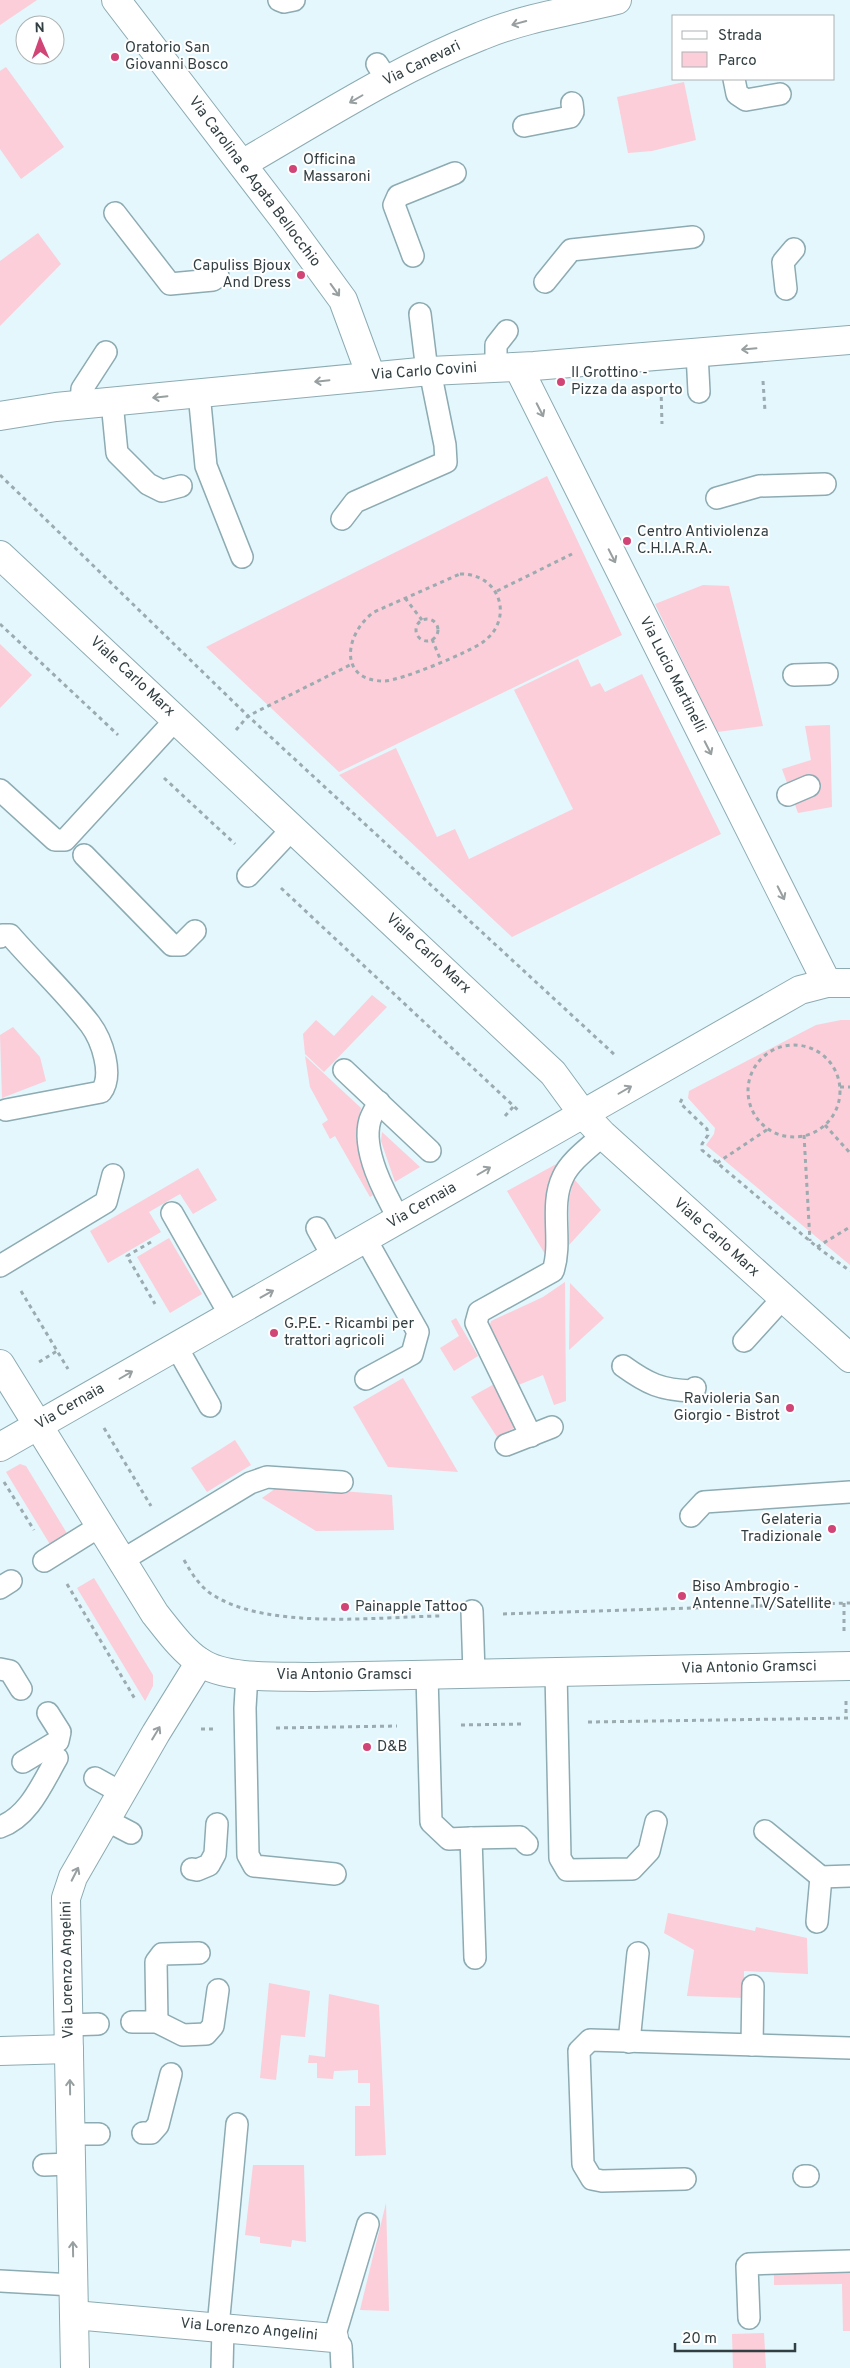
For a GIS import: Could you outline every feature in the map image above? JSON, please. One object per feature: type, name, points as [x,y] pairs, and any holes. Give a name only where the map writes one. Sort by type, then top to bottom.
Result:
[{"type":"street","name":"Via Carolina e Agata Bellocchio","points":[[116,0],[242,164],[280,227],[343,300],[371,376]]},
{"type":"street","name":"Via Canevari","points":[[242,164],[382,72],[438,48],[552,14],[617,0]]},
{"type":"street","name":"Via Carlo Covini","points":[[0,416],[81,405],[371,376],[697,353],[790,338],[850,340]]},
{"type":"street","name":"Via Lucio Martinelli","points":[[507,367],[838,983]]},
{"type":"street","name":"Viale Carlo Marx","points":[[0,554],[177,718],[553,1073],[583,1114],[603,1135],[850,1358]]},
{"type":"street","name":"Via Cernaia","points":[[0,1447],[800,990],[838,983]]},
{"type":"street","name":"Via Antonio Gramsci","points":[[0,1364],[155,1614],[180,1644],[200,1662],[228,1672],[314,1677],[850,1666]]},
{"type":"street","name":"Via Lorenzo Angelini","points":[[75,2368],[66,1898],[73,1877],[200,1662]]},
{"type":"street","points":[[0,2051],[68,2037]]},
{"type":"street","name":"Via Lorenzo Angelini","points":[[74,2314],[334,2338]]},
{"type":"lane","points":[[279,0],[284,2],[294,0]]},
{"type":"lane","points":[[734,80],[737,94],[746,100],[780,94]]},
{"type":"lane","points":[[524,126],[570,117],[574,112],[572,103]]},
{"type":"lane","points":[[413,256],[394,205],[398,196],[455,173]]},
{"type":"lane","points":[[115,213],[170,284],[214,280],[218,276]]},
{"type":"lane","points":[[545,282],[571,250],[693,237]]},
{"type":"lane","points":[[786,289],[783,262],[794,249]]},
{"type":"lane","points":[[342,519],[355,502],[446,462],[445,444],[428,371],[420,314]]},
{"type":"lane","points":[[507,367],[496,345],[508,331]]},
{"type":"lane","points":[[81,405],[82,389],[106,352]]},
{"type":"lane","points":[[697,353],[699,392]]},
{"type":"lane","points":[[199,393],[206,466],[242,557]]},
{"type":"lane","points":[[112,402],[116,453],[148,484],[162,491],[181,486]]},
{"type":"lane","points":[[717,498],[759,486],[825,484]]},
{"type":"lane","points":[[794,674],[827,674]]},
{"type":"lane","points":[[0,790],[54,840],[65,840],[177,718]]},
{"type":"lane","points":[[788,794],[809,786]]},
{"type":"lane","points":[[248,876],[294,828]]},
{"type":"lane","points":[[84,855],[172,945],[181,945],[195,931]]},
{"type":"lane","points":[[0,937],[2,935],[10,936],[90,1025],[100,1043],[106,1070],[106,1086],[101,1092],[6,1110]]},
{"type":"lane","points":[[344,1070],[430,1151]]},
{"type":"lane","points":[[379,1102],[369,1125],[370,1146],[383,1191],[399,1219]]},
{"type":"lane","points":[[531,1436],[476,1323],[479,1312],[553,1271],[557,1258],[556,1215],[562,1177],[603,1135]]},
{"type":"lane","points":[[2,1264],[106,1202],[112,1175]]},
{"type":"lane","points":[[175,1219],[230,1315]]},
{"type":"lane","points":[[317,1228],[334,1257]]},
{"type":"lane","points":[[365,1238],[418,1332],[412,1354],[366,1379]]},
{"type":"lane","points":[[744,1341],[782,1298]]},
{"type":"lane","points":[[176,1346],[210,1406]]},
{"type":"lane","points":[[624,1366],[649,1384],[678,1390],[692,1391],[695,1388]]},
{"type":"lane","points":[[506,1445],[552,1427]]},
{"type":"lane","points":[[121,1561],[250,1483],[267,1477],[342,1482]]},
{"type":"lane","points":[[692,1516],[704,1502],[850,1492]]},
{"type":"lane","points":[[47,1559],[100,1526]]},
{"type":"lane","points":[[472,1613],[474,1674]]},
{"type":"lane","points":[[0,1669],[10,1671],[21,1689]]},
{"type":"lane","points":[[556,1672],[560,1858],[567,1870],[632,1869],[649,1851],[656,1822]]},
{"type":"lane","points":[[247,1674],[248,1855],[254,1866],[335,1874]]},
{"type":"lane","points":[[427,1675],[431,1822],[449,1839],[520,1837],[527,1844]]},
{"type":"lane","points":[[0,1827],[11,1823],[37,1794],[59,1755],[58,1741],[60,1732],[48,1713]]},
{"type":"lane","points":[[22,1762],[59,1755]]},
{"type":"lane","points":[[95,1778],[122,1792]]},
{"type":"lane","points":[[106,1820],[131,1834]]},
{"type":"lane","points":[[192,1869],[197,1870],[209,1865],[215,1854],[217,1824]]},
{"type":"lane","points":[[765,1831],[821,1877],[850,1876]]},
{"type":"lane","points":[[471,1838],[475,1958]]},
{"type":"lane","points":[[817,1922],[821,1877]]},
{"type":"lane","points":[[157,2022],[156,1962],[162,1954],[199,1953]]},
{"type":"lane","points":[[629,2042],[638,1953]]},
{"type":"lane","points":[[752,2045],[753,1986]]},
{"type":"lane","points":[[132,2022],[157,2022],[183,2035],[206,2034],[213,2026],[218,1990]]},
{"type":"lane","points":[[68,2037],[98,2024]]},
{"type":"lane","points":[[685,2179],[602,2181],[592,2179],[583,2164],[579,2051],[590,2040],[850,2048]]},
{"type":"lane","points":[[143,2133],[151,2133],[158,2125],[171,2074]]},
{"type":"lane","points":[[222,2368],[220,2328],[237,2124]]},
{"type":"lane","points":[[70,2134],[99,2134]]},
{"type":"lane","points":[[44,2165],[71,2164]]},
{"type":"lane","points":[[342,2368],[341,2346],[334,2338],[368,2224]]},
{"type":"lane","points":[[749,2318],[747,2266],[749,2264],[850,2261]]},
{"type":"lane","points":[[0,2281],[73,2285]]},
{"type":"path","points":[[0,475],[248,716],[623,1063],[650,1060],[663,1068],[684,1091],[680,1103],[707,1129],[708,1135],[702,1144],[702,1150],[817,1247],[850,1271]]},
{"type":"path","points":[[497,591],[575,553]]},
{"type":"path","points":[[460,574],[480,577],[497,591],[500,618],[494,630],[483,642],[407,676],[383,681],[362,674],[352,664],[351,645],[360,624],[374,612],[405,598],[460,574]]},
{"type":"path","points":[[405,598],[422,620]]},
{"type":"path","points":[[429,619],[438,628],[437,634],[432,639],[419,638],[416,631],[417,624],[422,620],[429,619]]},
{"type":"path","points":[[432,639],[441,661]]},
{"type":"path","points":[[214,753],[248,716],[352,664]]},
{"type":"path","points":[[796,1044],[812,1048],[826,1057],[836,1071],[840,1088],[839,1102],[834,1114],[825,1125],[804,1135],[792,1136],[779,1134],[768,1128],[756,1116],[750,1101],[749,1085],[754,1068],[765,1056],[779,1047],[796,1044]]},
{"type":"path","points":[[840,1088],[850,1087]]},
{"type":"path","points":[[825,1125],[850,1153]]},
{"type":"path","points":[[717,1163],[768,1128]]},
{"type":"path","points":[[804,1135],[810,1241]]},
{"type":"path","points":[[155,1304],[127,1256],[175,1219]]},
{"type":"path","points":[[817,1247],[850,1227]]},
{"type":"path","points":[[2,1264],[195,1579],[213,1595],[248,1610],[310,1618],[850,1603]]},
{"type":"path","points":[[0,1475],[47,1559],[140,1706]]},
{"type":"path","points":[[199,1729],[850,1718]]},
{"type":"green space","points":[[0,0],[37,0],[0,25]]},
{"type":"green space","points":[[6,67],[64,147],[21,179],[0,149],[0,71]]},
{"type":"green space","points":[[684,82],[696,140],[652,151],[628,153],[617,97]]},
{"type":"green space","points":[[38,233],[61,264],[0,326],[0,261]]},
{"type":"green space","points":[[547,476],[622,635],[339,772],[206,647],[462,519]]},
{"type":"green space","points":[[703,585],[729,586],[763,726],[717,732],[655,604]]},
{"type":"green space","points":[[0,644],[32,675],[0,708]]},
{"type":"green space","points":[[578,659],[591,687],[600,683],[605,692],[642,674],[721,834],[512,937],[339,775],[396,748],[437,837],[455,829],[469,859],[573,809],[514,690]]},
{"type":"green space","points":[[830,725],[832,807],[798,813],[782,769],[811,760],[805,726]]},
{"type":"green space","points":[[372,995],[387,1007],[324,1072],[305,1054],[303,1034],[316,1020],[334,1036]]},
{"type":"green space","points":[[850,1020],[850,1265],[706,1145],[714,1134],[715,1128],[688,1098],[689,1091],[816,1025]]},
{"type":"green space","points":[[13,1027],[40,1057],[46,1081],[2,1098],[0,1035]]},
{"type":"green space","points":[[305,1056],[361,1108],[358,1130],[359,1153],[368,1185],[373,1195],[370,1197],[335,1136],[330,1139],[322,1124],[328,1120],[310,1087]]},
{"type":"green space","points":[[382,1132],[420,1167],[395,1182],[381,1141]]},
{"type":"green space","points":[[560,1162],[562,1164],[549,1188],[545,1211],[548,1259],[507,1191]]},
{"type":"green space","points":[[198,1168],[217,1200],[193,1214],[180,1194],[149,1212],[161,1232],[108,1263],[90,1231]]},
{"type":"green space","points":[[574,1179],[601,1210],[569,1245],[569,1199]]},
{"type":"green space","points":[[169,1238],[202,1294],[170,1313],[137,1257]]},
{"type":"green space","points":[[565,1282],[566,1401],[554,1405],[543,1375],[516,1386],[490,1325],[491,1321],[543,1297]]},
{"type":"green space","points":[[570,1283],[604,1318],[569,1350]]},
{"type":"green space","points":[[456,1318],[478,1356],[454,1371],[440,1348],[459,1336],[451,1321]]},
{"type":"green space","points":[[403,1378],[458,1472],[388,1467],[353,1407]]},
{"type":"green space","points":[[496,1383],[516,1427],[497,1437],[471,1397]]},
{"type":"green space","points":[[235,1440],[251,1465],[207,1492],[191,1468]]},
{"type":"green space","points":[[20,1464],[26,1466],[68,1535],[51,1546],[6,1472]]},
{"type":"green space","points":[[279,1486],[392,1495],[394,1530],[316,1531],[262,1498]]},
{"type":"green space","points":[[94,1578],[153,1675],[153,1686],[145,1701],[77,1588]]},
{"type":"green space","points":[[668,1913],[755,1931],[756,1927],[807,1938],[808,1974],[744,1971],[744,1998],[687,1996],[694,1950],[664,1933]]},
{"type":"green space","points":[[269,1983],[310,1991],[305,2037],[281,2035],[276,2080],[260,2078]]},
{"type":"green space","points":[[329,1994],[379,2005],[386,2155],[355,2156],[355,2106],[370,2106],[370,2083],[358,2083],[358,2070],[334,2071],[333,2079],[317,2078],[317,2063],[308,2063],[309,2055],[325,2057]]},
{"type":"green space","points":[[253,2165],[304,2165],[306,2242],[292,2240],[291,2247],[260,2243],[260,2237],[245,2235]]},
{"type":"green space","points":[[386,2203],[389,2311],[360,2310]]},
{"type":"green space","points":[[850,2272],[850,2331],[843,2331],[842,2284],[774,2285],[774,2273]]},
{"type":"green space","points":[[764,2333],[766,2368],[733,2368],[732,2334]]},
{"type":"place","name":"Oratorio San Giovanni Bosco","points":[[115,57]]},
{"type":"place","name":"Officina Massaroni","points":[[293,169]]},
{"type":"place","name":"Capuliss Bjoux And Dress","points":[[301,275]]},
{"type":"place","name":"Il Grottino - Pizza da asporto","points":[[561,382]]},
{"type":"place","name":"Centro Antiviolenza C.H.I.A.R.A.","points":[[627,541]]},
{"type":"place","name":"G.P.E. - Ricambi per trattori agricoli","points":[[274,1333]]},
{"type":"place","name":"Ravioleria San Giorgio - Bistrot","points":[[790,1408]]},
{"type":"place","name":"Gelateria Tradizionale","points":[[832,1529]]},
{"type":"place","name":"Biso Ambrogio - Antenne TV/Satellite","points":[[682,1596]]},
{"type":"place","name":"Painapple Tattoo","points":[[345,1607]]},
{"type":"place","name":"D&B","points":[[367,1747]]}]
